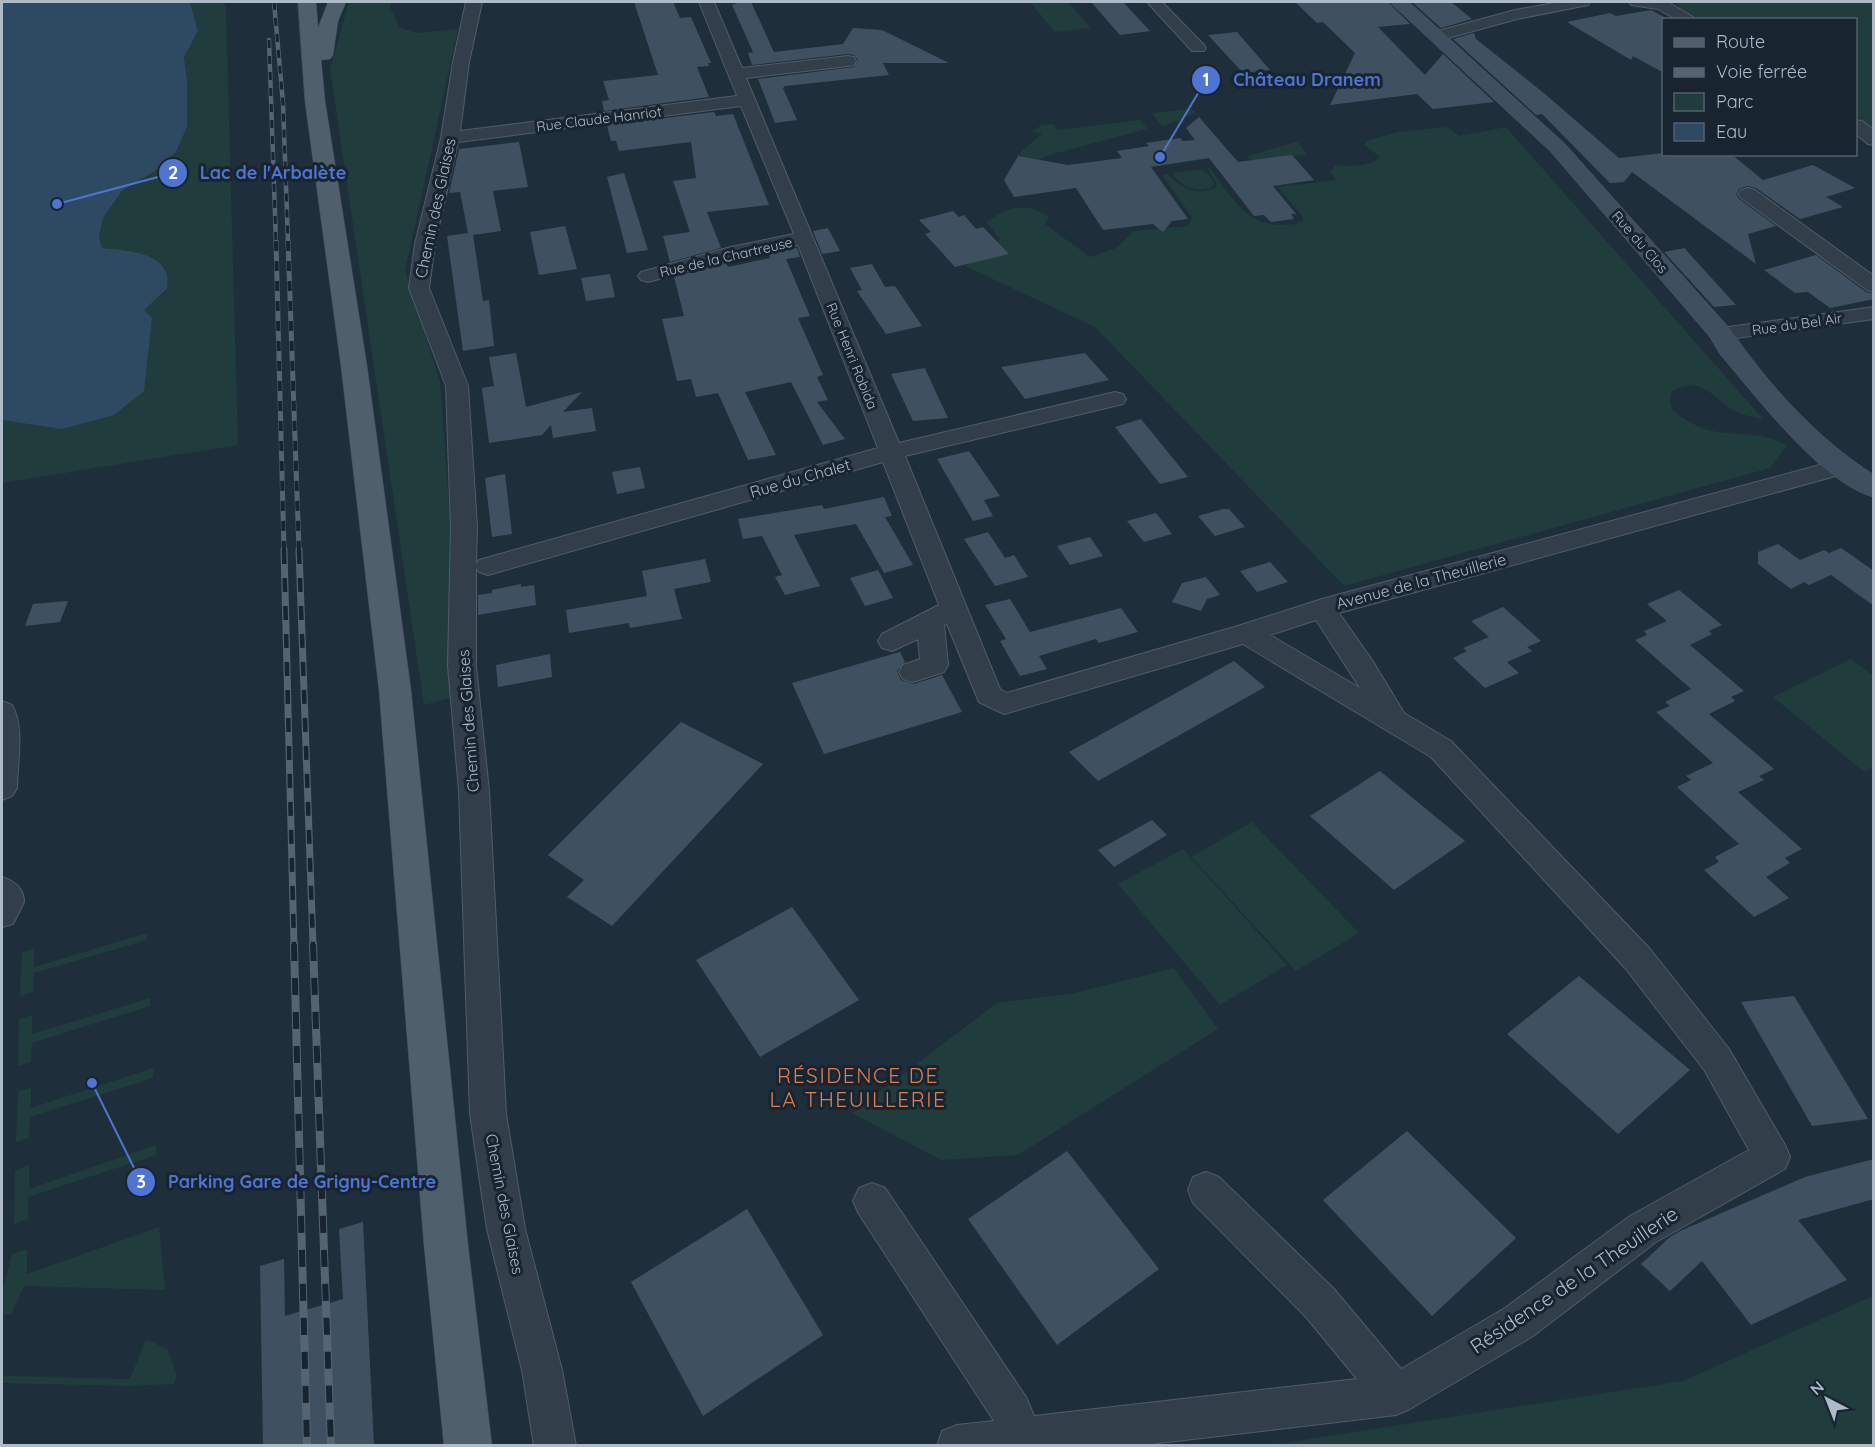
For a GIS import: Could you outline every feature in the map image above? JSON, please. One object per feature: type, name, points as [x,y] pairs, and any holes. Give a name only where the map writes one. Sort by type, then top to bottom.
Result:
[{"type":"main road","points":[[315,101],[329,21],[336,2]]},
{"type":"main road","points":[[309,5],[315,101],[354,366],[395,690],[446,1245],[468,1446]]},
{"type":"street","name":"Chemin des Glaises","points":[[479,2],[461,62],[450,138],[425,244],[419,288],[457,386],[464,527],[462,666],[474,791],[489,1114],[506,1229],[542,1370],[555,1446]]},
{"type":"street","name":"Rue Henri Robida","points":[[706,2],[805,238],[989,695],[1004,704]]},
{"type":"street","points":[[1154,2],[1198,48]]},
{"type":"street","name":"Rue du Clos","points":[[1398,2],[1558,148],[1721,334],[1729,349],[1810,441],[1861,478]]},
{"type":"street","points":[[1445,44],[1515,15],[1578,2]]},
{"type":"street","points":[[1637,2],[1662,5],[1686,18]]},
{"type":"street","points":[[737,74],[848,61]]},
{"type":"street","name":"Rue Claude Hanriot","points":[[450,138],[747,100]]},
{"type":"street","points":[[1857,126],[1874,140]]},
{"type":"street","points":[[1749,194],[1874,286]]},
{"type":"street","name":"Rue de la Chartreuse","points":[[648,276],[731,253],[805,238]]},
{"type":"street","name":"Rue du Bel Air","points":[[1721,334],[1874,313]]},
{"type":"street","name":"Rue du Chalet","points":[[488,566],[891,452],[1115,399]]},
{"type":"street","name":"Avenue de la Theuillerie","points":[[1004,704],[1246,633],[1322,608],[1861,478]]},
{"type":"street","points":[[892,641],[955,608]]},
{"type":"street","name":"Résidence de la Theuillerie","points":[[957,1446],[1396,1395],[1519,1322],[1643,1229],[1772,1157],[1717,1060],[1638,959],[1441,749],[1392,717],[1322,608]]},
{"type":"street","points":[[913,672],[934,665],[930,621]]},
{"type":"street","points":[[1246,633],[1392,717]]},
{"type":"street","points":[[2,712],[4,731],[2,788]]},
{"type":"street","points":[[2,890],[8,896],[8,902],[2,914]]},
{"type":"street","points":[[1206,1190],[1320,1303],[1396,1395]]},
{"type":"street","points":[[872,1200],[1012,1411],[1020,1438]]},
{"type":"green space","points":[[190,2],[224,2],[226,10],[238,445],[2,483],[2,420],[9,421],[167,290],[129,251],[102,248],[99,237],[103,218],[122,191],[155,171],[176,152],[187,127],[187,80],[184,57],[198,31]]},
{"type":"green space","points":[[349,2],[392,2],[390,7],[399,27],[416,33],[458,29],[405,271],[440,381],[453,560],[450,698],[424,705],[330,69]]},
{"type":"green space","points":[[1030,2],[1068,2],[1091,28],[1055,32]]},
{"type":"green space","points":[[1675,2],[1873,2],[1873,130],[1857,116],[1857,18],[1697,18],[1683,11]]},
{"type":"green space","points":[[1191,109],[1196,112],[1162,126],[1152,113]]},
{"type":"green space","points":[[1140,120],[1147,129],[1049,155],[1036,161],[1016,156],[1042,134],[1032,131],[1042,125],[1054,124],[1057,130]]},
{"type":"green space","points":[[1448,127],[1459,136],[1506,127],[1763,419],[1735,411],[1708,391],[1696,386],[1682,387],[1672,391],[1670,400],[1673,410],[1705,429],[1757,435],[1787,445],[1770,468],[1344,586],[1095,327],[965,266],[1000,239],[986,222],[1017,208],[1032,209],[1049,217],[1045,224],[1090,257],[1116,248],[1134,231],[1188,226],[1192,217],[1162,175],[1167,174],[1189,189],[1208,191],[1215,188],[1217,184],[1208,169],[1210,168],[1239,206],[1257,220],[1268,224],[1297,224],[1303,221],[1303,217],[1278,187],[1337,180],[1330,173],[1335,165],[1359,166],[1375,161],[1380,157],[1364,145],[1366,141],[1398,132]]},
{"type":"green space","points":[[1297,142],[1307,154],[1251,161],[1247,156]]},
{"type":"green space","points":[[1202,169],[1212,179],[1214,184],[1211,188],[1200,190],[1190,188],[1174,176],[1174,173]]},
{"type":"green space","points":[[1851,659],[1873,676],[1873,767],[1864,772],[1773,697]]},
{"type":"green space","points":[[1252,822],[1359,933],[1296,971],[1191,857]]},
{"type":"green space","points":[[1183,849],[1287,965],[1220,1005],[1118,884]]},
{"type":"green space","points":[[147,933],[147,940],[34,973],[33,992],[20,996],[22,952],[34,949],[34,967]]},
{"type":"green space","points":[[1174,968],[1218,1029],[1018,1155],[941,1160],[852,1113],[997,1003],[1075,993]]},
{"type":"green space","points":[[150,998],[150,1006],[32,1043],[31,1062],[18,1066],[19,1019],[32,1015],[32,1034]]},
{"type":"green space","points":[[153,1068],[153,1078],[30,1117],[29,1138],[16,1142],[18,1091],[31,1088],[31,1108]]},
{"type":"green space","points":[[156,1145],[156,1155],[28,1197],[28,1219],[14,1224],[15,1170],[29,1165],[29,1189]]},
{"type":"green space","points":[[159,1227],[165,1290],[24,1286],[11,1315],[2,1315],[2,1292],[12,1254],[27,1249],[27,1274]]},
{"type":"green space","points":[[1873,1296],[1873,1445],[1270,1445],[1683,1381]]},
{"type":"green space","points":[[146,1339],[167,1349],[177,1375],[174,1384],[127,1386],[2,1383],[2,1376],[130,1379]]},
{"type":"water","points":[[2,2],[190,2],[198,31],[184,57],[187,80],[187,127],[176,152],[155,171],[122,191],[103,218],[99,237],[102,248],[149,256],[163,267],[167,275],[167,289],[144,310],[152,318],[144,391],[114,415],[62,429],[2,420]]},
{"type":"building","points":[[634,2],[673,2],[680,18],[691,17],[711,63],[708,63],[709,66],[697,67],[709,97],[604,111],[602,101],[609,100],[603,81],[658,75]]},
{"type":"building","points":[[751,2],[774,52],[843,44],[853,28],[882,30],[949,63],[883,63],[889,75],[785,86],[783,88],[797,120],[775,123],[758,79],[854,67],[858,60],[854,55],[848,54],[752,65],[748,53],[753,52],[732,5]]},
{"type":"building","points":[[1091,2],[1123,2],[1150,31],[1120,35]]},
{"type":"building","points":[[1295,2],[1388,2],[1410,24],[1378,27],[1425,75],[1443,54],[1494,102],[1433,109],[1417,94],[1330,105],[1355,53],[1323,22],[1317,23]]},
{"type":"building","points":[[1412,2],[1451,2],[1472,19],[1441,28]]},
{"type":"building","points":[[1651,10],[1664,17],[1662,18],[1662,72],[1633,56],[1631,60],[1567,22],[1610,13],[1616,16]]},
{"type":"building","points":[[1237,32],[1270,70],[1243,73],[1208,35]]},
{"type":"building","points":[[1474,33],[1476,39],[1545,94],[1619,158],[1662,153],[1664,157],[1733,156],[1763,180],[1813,165],[1855,188],[1826,197],[1843,207],[1800,219],[1756,188],[1747,186],[1739,189],[1736,194],[1739,199],[1776,226],[1748,234],[1756,264],[1632,172],[1624,182],[1610,183],[1542,114],[1536,115],[1453,39]]},
{"type":"building","points":[[714,112],[716,116],[733,114],[769,205],[707,212],[721,248],[670,262],[663,236],[690,232],[673,181],[696,178],[691,142],[619,151],[616,141],[611,141],[607,125]]},
{"type":"building","points":[[1199,117],[1238,162],[1292,155],[1314,180],[1273,186],[1296,214],[1291,214],[1294,219],[1271,222],[1264,215],[1254,216],[1209,158],[1151,167],[1188,219],[1172,221],[1163,232],[1153,224],[1103,230],[1076,188],[1014,197],[1004,180],[1018,156],[1068,165],[1122,158],[1117,151],[1149,146],[1146,143],[1180,138],[1183,141],[1195,140],[1186,128]]},
{"type":"building","points":[[519,142],[528,187],[493,191],[501,231],[473,235],[483,301],[489,300],[494,346],[463,351],[447,236],[468,233],[460,192],[449,193],[459,149]]},
{"type":"building","points":[[624,173],[648,250],[627,253],[607,177]]},
{"type":"building","points":[[953,211],[959,217],[964,215],[976,229],[983,227],[1009,254],[955,267],[925,234],[931,232],[919,220]]},
{"type":"building","points":[[565,226],[577,269],[539,275],[530,232]]},
{"type":"building","points":[[828,228],[840,251],[822,254],[813,231]]},
{"type":"building","points":[[797,248],[800,257],[786,259],[810,316],[798,318],[823,375],[817,377],[828,400],[817,402],[845,439],[823,445],[791,382],[745,392],[776,455],[748,460],[718,393],[696,397],[691,379],[677,381],[662,319],[684,316],[674,277],[726,262],[728,267],[770,258],[769,253]]},
{"type":"building","points":[[1685,248],[1736,305],[1714,307],[1664,252]]},
{"type":"building","points":[[1816,255],[1866,292],[1874,294],[1874,299],[1830,308],[1808,292],[1795,293],[1764,270]]},
{"type":"building","points":[[872,264],[885,287],[895,286],[922,326],[886,334],[857,291],[862,290],[850,268]]},
{"type":"building","points":[[610,274],[615,297],[586,301],[581,278]]},
{"type":"building","points":[[516,353],[526,407],[582,392],[563,412],[592,408],[596,431],[553,438],[551,425],[542,435],[489,443],[482,388],[494,386],[489,357]]},
{"type":"building","points":[[1085,353],[1109,380],[1025,399],[1001,367]]},
{"type":"building","points":[[925,368],[948,418],[913,421],[891,374]]},
{"type":"building","points":[[1141,419],[1188,477],[1160,484],[1115,427]]},
{"type":"building","points":[[969,451],[1000,496],[984,500],[993,516],[973,521],[937,459]]},
{"type":"building","points":[[640,467],[645,488],[617,494],[612,472]]},
{"type":"building","points":[[505,474],[512,534],[492,537],[485,478]]},
{"type":"building","points":[[884,497],[892,516],[885,517],[913,565],[884,573],[856,524],[794,535],[820,586],[785,595],[775,577],[782,575],[762,536],[743,539],[738,519],[822,505],[824,509]]},
{"type":"building","points":[[1229,509],[1245,527],[1215,536],[1198,516]]},
{"type":"building","points":[[1156,513],[1172,534],[1144,542],[1127,521]]},
{"type":"building","points":[[988,532],[1005,558],[1014,555],[1028,577],[995,586],[964,539]]},
{"type":"building","points":[[1090,537],[1103,556],[1070,565],[1057,546]]},
{"type":"building","points":[[1778,544],[1800,560],[1824,550],[1829,553],[1841,548],[1874,571],[1874,606],[1831,575],[1809,585],[1804,582],[1791,589],[1758,564],[1758,552]]},
{"type":"building","points":[[705,559],[711,582],[674,589],[682,619],[630,628],[629,623],[569,633],[566,610],[647,596],[642,571]]},
{"type":"building","points":[[1270,562],[1288,582],[1257,592],[1240,571]]},
{"type":"building","points":[[878,570],[893,598],[865,606],[850,578]]},
{"type":"building","points":[[1206,577],[1220,595],[1207,599],[1201,611],[1172,602],[1182,583]]},
{"type":"building","points":[[521,584],[521,587],[534,585],[536,605],[478,615],[478,595]]},
{"type":"building","points":[[1679,590],[1722,625],[1709,631],[1712,634],[1690,645],[1744,691],[1731,697],[1735,701],[1709,714],[1774,769],[1759,776],[1764,780],[1738,792],[1802,849],[1785,858],[1790,863],[1766,877],[1789,898],[1754,917],[1704,870],[1719,862],[1715,857],[1739,844],[1677,787],[1691,780],[1686,776],[1713,763],[1656,712],[1670,706],[1665,702],[1691,689],[1635,640],[1647,635],[1644,631],[1667,621],[1647,604]]},
{"type":"building","points":[[1010,599],[1030,632],[1121,608],[1138,632],[1099,643],[1096,639],[1039,656],[1047,669],[1020,676],[1000,641],[1006,639],[985,605]]},
{"type":"building","points":[[68,601],[60,622],[25,626],[33,604]]},
{"type":"building","points":[[1503,607],[1541,641],[1527,647],[1532,651],[1507,662],[1519,673],[1485,688],[1453,658],[1467,651],[1463,648],[1489,637],[1471,621]]},
{"type":"building","points":[[900,652],[905,662],[897,671],[901,680],[914,684],[942,675],[962,712],[824,754],[792,683]]},
{"type":"building","points":[[550,654],[552,677],[498,687],[496,665]]},
{"type":"building","points":[[1234,661],[1265,687],[1098,781],[1069,752]]},
{"type":"building","points":[[681,722],[763,764],[612,926],[567,897],[584,880],[548,855]]},
{"type":"building","points":[[1380,771],[1465,841],[1394,890],[1310,816]]},
{"type":"building","points":[[1152,820],[1167,835],[1114,867],[1098,850]]},
{"type":"building","points":[[792,907],[859,1000],[760,1057],[696,960]]},
{"type":"building","points":[[1579,976],[1690,1070],[1618,1134],[1507,1034]]},
{"type":"building","points":[[1794,996],[1868,1119],[1812,1126],[1741,1002]]},
{"type":"building","points":[[1407,1131],[1516,1238],[1432,1316],[1323,1200]]},
{"type":"building","points":[[1067,1151],[1159,1269],[1057,1345],[968,1219]]},
{"type":"building","points":[[1874,1159],[1874,1199],[1798,1220],[1847,1280],[1751,1325],[1702,1261],[1670,1291],[1641,1264],[1670,1237],[1680,1231],[1805,1177]]},
{"type":"building","points":[[747,1209],[823,1335],[703,1416],[631,1282]]},
{"type":"building","points":[[363,1222],[374,1446],[263,1446],[260,1266],[284,1259],[285,1316],[343,1299],[339,1229]]},
{"type":"railway","points":[[274,2],[283,103],[288,243]]},
{"type":"railway","points":[[269,40],[276,243]]},
{"type":"railway","points":[[276,241],[284,551]]},
{"type":"railway","points":[[288,241],[299,551]]},
{"type":"railway","points":[[284,550],[294,945]]},
{"type":"railway","points":[[299,550],[313,945]]},
{"type":"railway","points":[[294,944],[307,1446]]},
{"type":"railway","points":[[313,944],[331,1446]]},
{"type":"place","name":"Château Dranem","points":[[1160,157]]},
{"type":"place","name":"Lac de l'Arbalète","points":[[57,204]]},
{"type":"place","name":"Parking Gare de Grigny-Centre","points":[[92,1083]]},
{"type":"district","name":"RÉSIDENCE DE LA THEUILLERIE","points":[[858,1088]]}]
